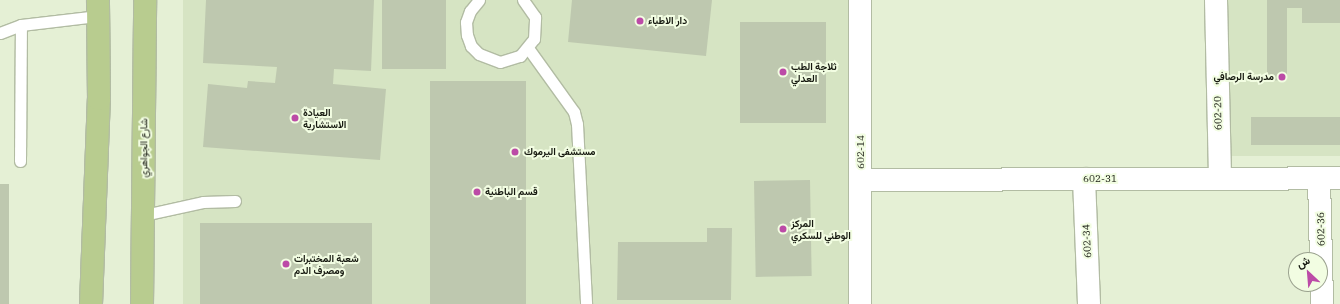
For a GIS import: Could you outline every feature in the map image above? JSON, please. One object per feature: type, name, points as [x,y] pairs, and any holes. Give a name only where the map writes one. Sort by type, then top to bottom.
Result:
[{"type":"main road","name":"شارع الجواهري","points":[[141,302],[144,215],[145,0]]},
{"type":"main road","points":[[93,299],[98,8]]},
{"type":"street","name":"602-14","points":[[860,0],[860,304]]},
{"type":"street","name":"602-20","points":[[1216,0],[1220,178]]},
{"type":"street","name":"602-31","points":[[861,180],[1330,178]]},
{"type":"street","name":"602-36","points":[[1322,304],[1330,178]]},
{"type":"street","name":"602-34","points":[[1084,179],[1089,304]]},
{"type":"lane","points":[[477,0],[466,22],[469,40],[479,54],[500,62],[510,60],[528,48],[536,28],[535,17],[523,0]]},
{"type":"lane","points":[[0,33],[21,25],[98,8]]},
{"type":"lane","points":[[20,161],[21,25]]},
{"type":"lane","points":[[528,48],[574,112],[577,124],[586,304]]},
{"type":"lane","points":[[144,215],[203,202],[235,201]]},
{"type":"shaded area","name":"مستشفى اليرموك","points":[[183,0],[850,0],[850,304],[183,304]]},
{"type":"shaded area","name":"مدرسة الرصافي","points":[[1224,0],[1340,0],[1340,156],[1224,156]]},
{"type":"building","points":[[206,0],[374,0],[371,71],[334,69],[333,84],[386,89],[380,160],[203,147],[208,84],[247,88],[248,81],[275,83],[277,67],[203,63]]},
{"type":"building","points":[[382,0],[446,0],[446,69],[382,69]]},
{"type":"building","name":"دار الاطباء","points":[[572,0],[712,0],[706,56],[568,42]]},
{"type":"building","points":[[1267,0],[1340,0],[1340,23],[1302,23],[1302,8],[1287,8],[1287,80],[1267,81]]},
{"type":"building","name":"ثلاجة الطب العدلي","points":[[740,22],[826,22],[826,123],[740,123]]},
{"type":"building","name":"قسم الباطنية","points":[[430,81],[526,81],[526,304],[430,304]]},
{"type":"building","points":[[1251,117],[1340,117],[1340,145],[1251,145]]},
{"type":"building","name":"المركز الوطني للسكري","points":[[810,180],[812,276],[756,277],[754,181]]},
{"type":"building","points":[[0,184],[9,184],[9,304],[0,304]]},
{"type":"building","name":"شعبة المختبرات ومصرف الدم","points":[[200,223],[372,223],[372,304],[200,304]]},
{"type":"building","points":[[707,228],[732,228],[731,300],[617,300],[618,242],[707,242]]},
{"type":"place","name":"دار الاطباء","points":[[640,21]]},
{"type":"place","name":"ثلاجة الطب العدلي","points":[[783,72]]},
{"type":"place","name":"مدرسة الرصافي","points":[[1282,77]]},
{"type":"place","name":"العيادة الاستشارية","points":[[295,118]]},
{"type":"place","name":"مستشفى اليرموك","points":[[515,152]]},
{"type":"place","name":"قسم الباطنية","points":[[477,192]]},
{"type":"place","name":"المركز الوطني للسكري","points":[[783,229]]},
{"type":"place","name":"شعبة المختبرات ومصرف الدم","points":[[286,264]]}]
